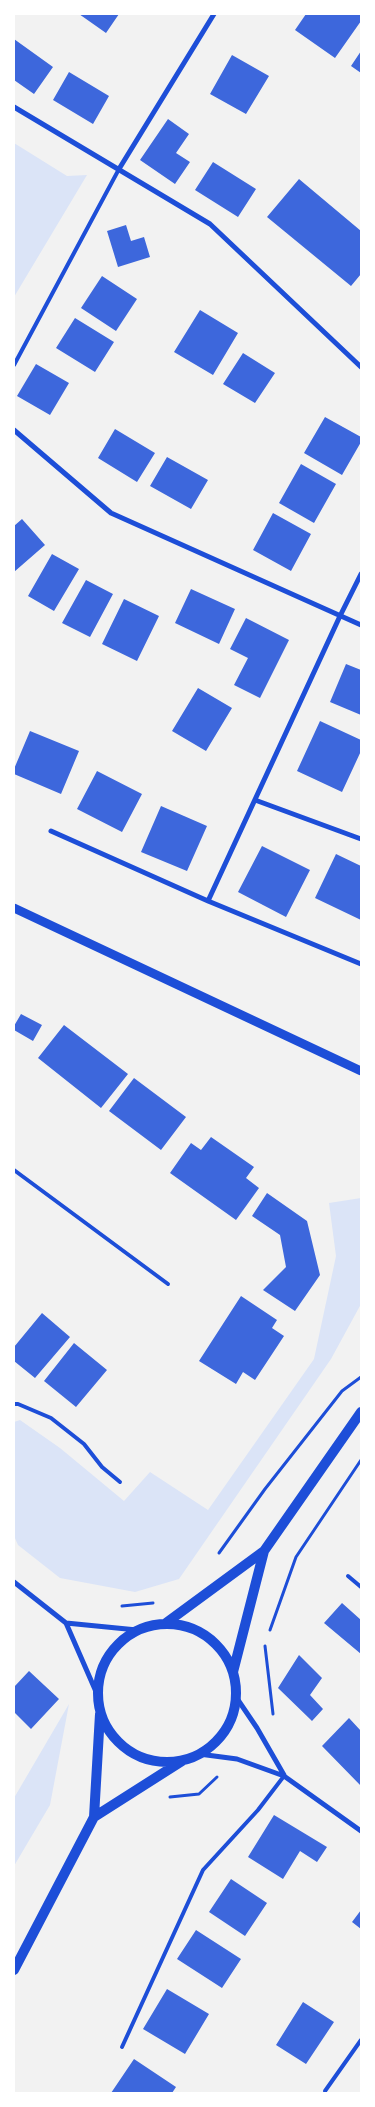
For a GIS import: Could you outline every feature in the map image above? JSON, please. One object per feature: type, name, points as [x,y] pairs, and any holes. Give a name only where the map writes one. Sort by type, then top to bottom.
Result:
[{"type":"main road","points":[[14,1970],[94,1817],[100,1714],[97,1694],[102,1667],[116,1645],[137,1630],[166,1623],[264,1551],[361,1412]]},
{"type":"main road","points":[[94,1817],[182,1760],[199,1754],[218,1740],[231,1721],[236,1697],[233,1672],[264,1551]]},
{"type":"main road","points":[[166,1623],[195,1629],[220,1648],[233,1672]]},
{"type":"main road","points":[[100,1714],[114,1738],[133,1754],[157,1762],[182,1760]]},
{"type":"street","points":[[119,169],[214,14]]},
{"type":"street","points":[[14,107],[210,224],[361,367]]},
{"type":"street","points":[[14,430],[111,513],[361,625]]},
{"type":"street","points":[[208,901],[361,574]]},
{"type":"street","points":[[255,800],[361,839]]},
{"type":"street","points":[[52,831],[208,901],[361,964]]},
{"type":"street","points":[[14,908],[361,1071]]},
{"type":"street","points":[[14,1582],[66,1623],[97,1694]]},
{"type":"street","points":[[66,1623],[137,1630]]},
{"type":"street","points":[[236,1697],[257,1728],[284,1776]]},
{"type":"street","points":[[199,1754],[237,1760],[284,1776],[361,1831]]},
{"type":"lane","points":[[14,365],[119,169]]},
{"type":"lane","points":[[14,1170],[168,1284]]},
{"type":"lane","points":[[14,1404],[51,1418],[84,1444],[102,1467],[120,1482]]},
{"type":"lane","points":[[348,1576],[361,1588]]},
{"type":"lane","points":[[122,2047],[203,1870],[258,1810],[284,1776]]},
{"type":"lane","points":[[325,2091],[361,2040]]},
{"type":"path","points":[[218,1554],[265,1489],[342,1391],[361,1377]]},
{"type":"path","points":[[268,1634],[296,1557],[361,1460]]},
{"type":"path","points":[[117,1606],[160,1602]]},
{"type":"path","points":[[257,1728],[273,1717],[265,1643]]},
{"type":"path","points":[[164,1798],[199,1794],[237,1760]]},
{"type":"shaded area","points":[[14,143],[67,176],[87,175],[14,297]]},
{"type":"shaded area","points":[[361,1198],[361,1304],[331,1359],[179,1579],[135,1592],[60,1578],[18,1545],[14,1536],[14,1422],[20,1420],[60,1448],[124,1501],[150,1472],[208,1510],[314,1359],[336,1256],[329,1203]]},
{"type":"shaded area","points":[[69,1704],[50,1805],[14,1866],[14,1798]]},
{"type":"building","points":[[79,14],[119,14],[106,33]]},
{"type":"building","points":[[306,14],[361,14],[361,21],[335,58],[295,30]]},
{"type":"building","points":[[14,39],[53,67],[34,94],[14,80]]},
{"type":"building","points":[[361,51],[361,73],[351,66]]},
{"type":"building","points":[[232,55],[269,76],[246,114],[210,94]]},
{"type":"building","points":[[69,72],[109,96],[93,124],[53,100]]},
{"type":"building","points":[[168,119],[189,134],[176,153],[190,162],[175,184],[140,160]]},
{"type":"building","points":[[213,162],[256,189],[238,217],[195,190]]},
{"type":"building","points":[[299,179],[361,231],[361,274],[351,286],[267,217]]},
{"type":"building","points":[[126,225],[131,241],[144,237],[150,257],[118,267],[107,231]]},
{"type":"building","points":[[102,276],[137,299],[116,331],[81,308]]},
{"type":"building","points":[[200,310],[238,333],[213,375],[174,352]]},
{"type":"building","points":[[75,318],[114,342],[95,372],[56,348]]},
{"type":"building","points":[[243,353],[275,373],[255,403],[223,384]]},
{"type":"building","points":[[36,364],[69,383],[50,415],[17,396]]},
{"type":"building","points":[[325,417],[361,437],[361,442],[342,475],[304,453]]},
{"type":"building","points":[[115,429],[155,453],[137,482],[98,458]]},
{"type":"building","points":[[167,457],[208,480],[191,509],[150,486]]},
{"type":"building","points":[[301,464],[336,484],[314,523],[279,503]]},
{"type":"building","points":[[273,513],[311,534],[291,571],[253,550]]},
{"type":"building","points":[[22,519],[45,545],[14,572],[14,526]]},
{"type":"building","points":[[52,554],[79,569],[54,611],[28,596]]},
{"type":"building","points":[[86,580],[113,594],[90,637],[62,623]]},
{"type":"building","points":[[191,589],[235,609],[219,644],[175,623]]},
{"type":"building","points":[[124,599],[159,616],[137,661],[102,644]]},
{"type":"building","points":[[246,618],[289,640],[260,698],[234,685],[248,658],[230,649]]},
{"type":"building","points":[[346,664],[361,670],[361,715],[330,702]]},
{"type":"building","points":[[198,688],[232,708],[206,751],[172,731]]},
{"type":"building","points":[[320,721],[361,740],[361,751],[342,792],[297,771]]},
{"type":"building","points":[[30,731],[79,751],[61,794],[14,774],[14,769]]},
{"type":"building","points":[[97,771],[142,794],[122,832],[77,809]]},
{"type":"building","points":[[161,806],[207,826],[187,871],[141,852]]},
{"type":"building","points":[[262,846],[310,870],[286,917],[238,892]]},
{"type":"building","points":[[336,854],[361,866],[361,920],[315,898]]},
{"type":"building","points":[[21,1014],[42,1025],[33,1041],[14,1030],[14,1026]]},
{"type":"building","points":[[64,1025],[128,1074],[101,1108],[38,1058]]},
{"type":"building","points":[[134,1078],[186,1117],[161,1150],[109,1111]]},
{"type":"building","points":[[211,1137],[254,1167],[246,1178],[259,1188],[236,1220],[170,1173],[191,1143],[201,1150]]},
{"type":"building","points":[[267,1193],[307,1221],[320,1275],[295,1311],[263,1290],[286,1267],[280,1235],[252,1216]]},
{"type":"building","points":[[241,1296],[277,1320],[272,1328],[284,1336],[255,1380],[243,1372],[236,1384],[199,1361]]},
{"type":"building","points":[[42,1313],[70,1337],[35,1378],[14,1361],[14,1347]]},
{"type":"building","points":[[74,1343],[107,1370],[76,1407],[44,1381]]},
{"type":"building","points":[[342,1603],[361,1620],[361,1654],[324,1623]]},
{"type":"building","points":[[299,1655],[322,1678],[310,1695],[323,1709],[312,1721],[278,1688]]},
{"type":"building","points":[[29,1671],[59,1699],[31,1729],[14,1712],[14,1687]]},
{"type":"building","points":[[349,1718],[361,1731],[361,1786],[322,1746]]},
{"type":"building","points":[[274,1815],[327,1847],[317,1862],[300,1851],[283,1879],[248,1857]]},
{"type":"building","points":[[231,1879],[267,1903],[245,1936],[209,1912]]},
{"type":"building","points":[[361,1910],[361,1929],[352,1922]]},
{"type":"building","points":[[196,1930],[241,1959],[222,1988],[177,1959]]},
{"type":"building","points":[[167,1989],[209,2014],[185,2054],[143,2029]]},
{"type":"building","points":[[303,2002],[334,2022],[306,2064],[276,2045]]},
{"type":"building","points":[[134,2059],[176,2087],[172,2093],[111,2093]]}]
